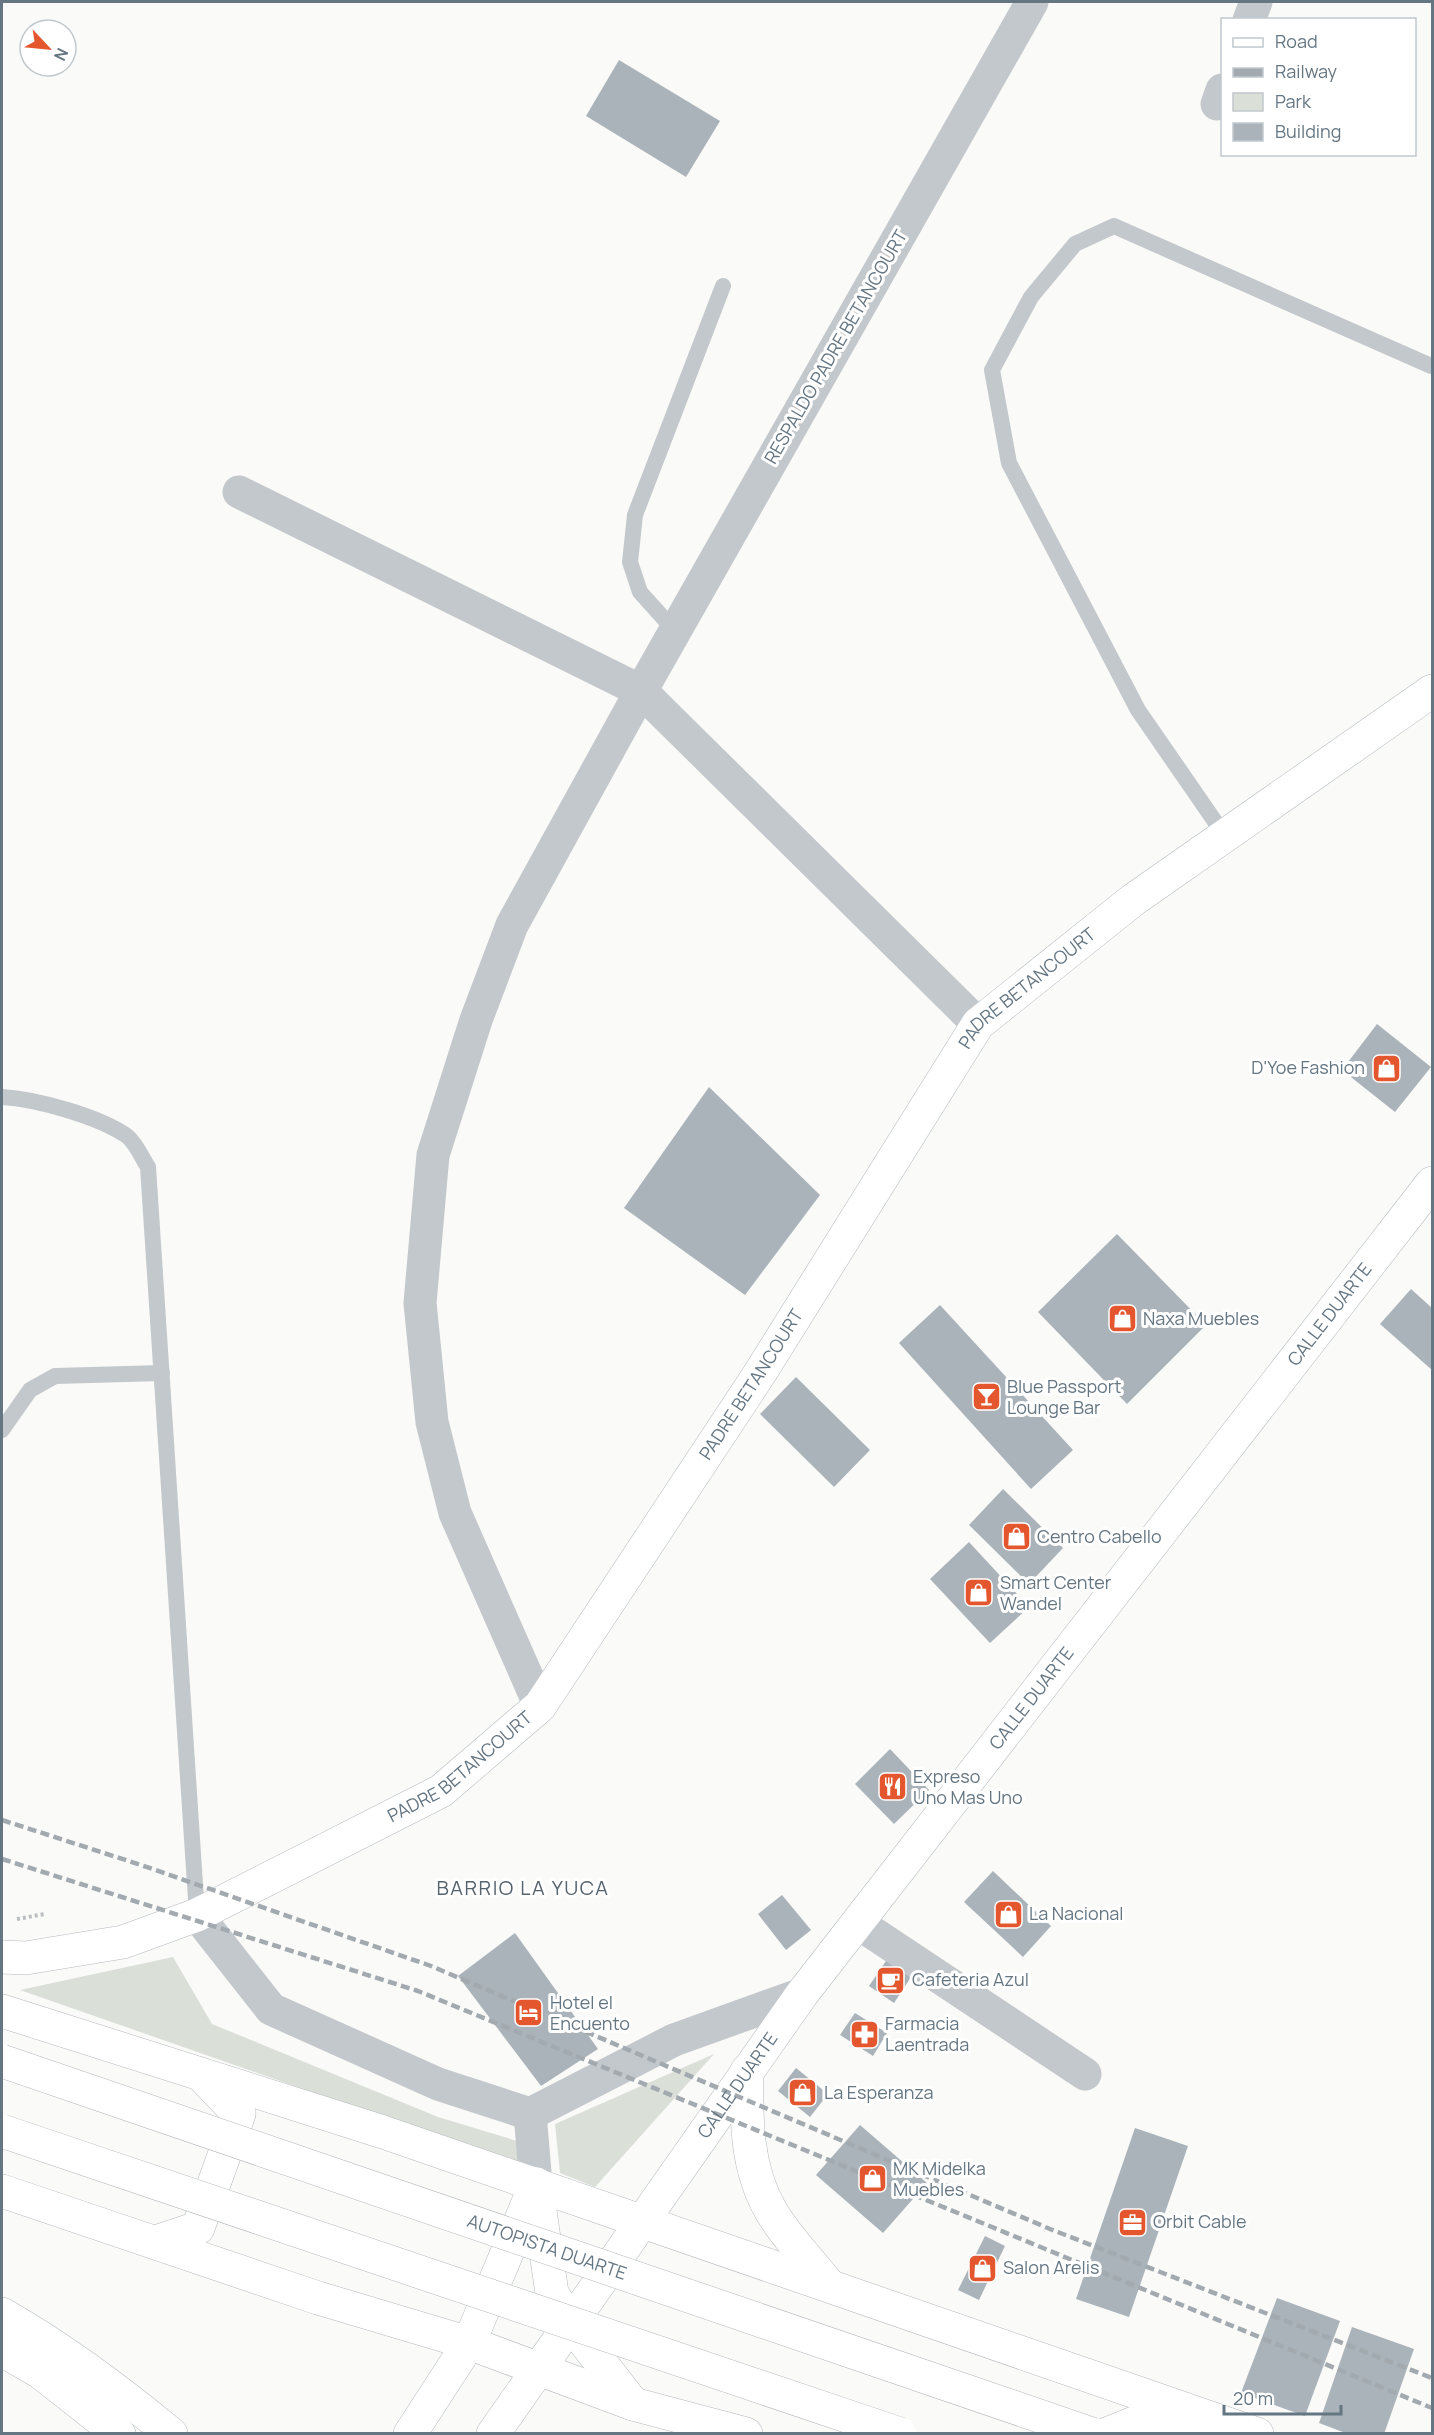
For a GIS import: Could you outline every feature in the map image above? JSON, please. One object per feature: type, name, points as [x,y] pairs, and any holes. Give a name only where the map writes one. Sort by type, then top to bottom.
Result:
[{"type":"main road","name":"PADRE BETANCOURT","points":[[2,1958],[26,1959],[123,1942],[197,1915],[441,1791],[540,1706],[760,1373],[978,1024],[1132,900],[1432,691]]},
{"type":"main road","name":"CALLE DUARTE","points":[[493,2433],[540,2370],[641,2220],[802,1994],[1432,1183]]},
{"type":"main road","points":[[2,2011],[536,2184],[1257,2433]]},
{"type":"main road","name":"AUTOPISTA DUARTE","points":[[2,2061],[1092,2433]]},
{"type":"main road","points":[[747,2071],[746,2125],[752,2162],[759,2183],[771,2211],[828,2284]]},
{"type":"main road","points":[[156,2242],[198,2228],[239,2114],[202,2075]]},
{"type":"main road","points":[[2,2131],[900,2433]]},
{"type":"main road","points":[[536,2184],[552,2293],[570,2323],[633,2404]]},
{"type":"main road","points":[[410,2433],[469,2343],[536,2184]]},
{"type":"main road","points":[[2,2191],[318,2298],[469,2343],[633,2404],[746,2433]]},
{"type":"main road","points":[[2,2314],[49,2341],[110,2383],[171,2433]]},
{"type":"main road","points":[[2,2350],[40,2372],[110,2430]]},
{"type":"main road","points":[[1107,2433],[1134,2423],[1211,2417]]},
{"type":"street","name":"RESPALDO PADRE BETANCOURT","points":[[540,1706],[455,1513],[432,1422],[420,1303],[433,1155],[476,1020],[512,925],[675,631],[1032,2]]},
{"type":"street","points":[[1250,18],[1256,2]]},
{"type":"street","points":[[239,492],[641,692],[978,1024]]},
{"type":"street","points":[[197,1915],[271,2009],[438,2084],[530,2114],[674,2040],[802,1994]]},
{"type":"street","points":[[858,1923],[1085,2074]]},
{"type":"street","points":[[530,2114],[536,2184]]},
{"type":"street","points":[[110,2383],[110,2430]]},
{"type":"lane","points":[[1225,836],[1138,710],[1009,463],[992,370],[1032,297],[1075,244],[1114,226],[1431,366]]},
{"type":"lane","points":[[675,631],[640,592],[630,562],[635,515],[723,286]]},
{"type":"lane","points":[[2,1097],[32,1099],[101,1124],[129,1137],[148,1167],[197,1915]]},
{"type":"lane","points":[[2,1430],[30,1390],[55,1376],[162,1373]]},
{"type":"green space","points":[[173,1957],[212,2024],[438,2117],[517,2141],[521,2165],[20,1990]]},
{"type":"green space","points":[[714,2054],[595,2187],[560,2173],[555,2124]]},
{"type":"building","points":[[619,60],[720,121],[686,177],[586,116]]},
{"type":"building","name":"D'Yoe Fashion","points":[[1377,1024],[1431,1067],[1395,1112],[1342,1070]]},
{"type":"building","points":[[709,1087],[820,1195],[745,1295],[624,1208]]},
{"type":"building","name":"Naxa Muebles","points":[[1117,1234],[1206,1325],[1127,1404],[1038,1312]]},
{"type":"building","points":[[1411,1289],[1432,1308],[1432,1370],[1380,1324]]},
{"type":"building","name":"Blue Passport Lounge Bar","points":[[940,1305],[1073,1450],[1031,1489],[899,1343]]},
{"type":"building","points":[[796,1377],[870,1450],[834,1487],[760,1414]]},
{"type":"building","name":"Centro Cabello","points":[[1003,1489],[1063,1548],[1029,1584],[969,1525]]},
{"type":"building","name":"Smart Center Wandel","points":[[969,1542],[1029,1607],[990,1643],[930,1579]]},
{"type":"building","name":"Expreso Uno Mas Uno","points":[[890,1749],[929,1790],[894,1824],[855,1784]]},
{"type":"building","name":"La Nacional","points":[[993,1871],[1051,1926],[1023,1957],[964,1902]]},
{"type":"building","points":[[782,1895],[811,1930],[786,1950],[758,1914]]},
{"type":"building","name":"Hotel el Encuento","points":[[515,1933],[598,2049],[541,2086],[458,1976]]},
{"type":"building","name":"Cafeteria Azul","points":[[888,1958],[913,1974],[894,2003],[869,1986]]},
{"type":"building","name":"Farmacia Laentrada","points":[[855,2013],[887,2033],[873,2056],[840,2035]]},
{"type":"building","name":"La Esperanza","points":[[796,2068],[828,2094],[810,2117],[778,2091]]},
{"type":"building","name":"MK Midelka Muebles","points":[[860,2125],[927,2183],[883,2233],[816,2175]]},
{"type":"building","name":"Orbit Cable","points":[[1135,2128],[1188,2146],[1129,2317],[1076,2299]]},
{"type":"building","name":"Salon Arelis","points":[[985,2236],[1005,2246],[979,2300],[958,2290]]},
{"type":"building","points":[[1277,2298],[1340,2321],[1305,2416],[1241,2393]]},
{"type":"building","points":[[1352,2327],[1414,2349],[1384,2434],[1348,2434],[1319,2423]]},
{"type":"railway","points":[[2,1820],[141,1865],[431,1966],[1050,2229],[1432,2378]]},
{"type":"railway","points":[[2,1859],[418,1991],[1432,2408]]},
{"type":"place","name":"D'Yoe Fashion","points":[[1386,1068]]},
{"type":"place","name":"Naxa Muebles","points":[[1122,1319]]},
{"type":"place","name":"Blue Passport Lounge Bar","points":[[986,1397]]},
{"type":"place","name":"Centro Cabello","points":[[1016,1537]]},
{"type":"place","name":"Smart Center Wandel","points":[[979,1593]]},
{"type":"place","name":"Expreso Uno Mas Uno","points":[[892,1787]]},
{"type":"place","name":"La Nacional","points":[[1008,1914]]},
{"type":"place","name":"Cafeteria Azul","points":[[891,1980]]},
{"type":"place","name":"Hotel el Encuento","points":[[529,2013]]},
{"type":"place","name":"Farmacia Laentrada","points":[[864,2034]]},
{"type":"place","name":"La Esperanza","points":[[803,2093]]},
{"type":"place","name":"MK Midelka Muebles","points":[[872,2179]]},
{"type":"place","name":"Orbit Cable","points":[[1132,2222]]},
{"type":"place","name":"Salon Arelis","points":[[982,2268]]},
{"type":"district","name":"BARRIO LA YUCA","points":[[523,1888]]}]
